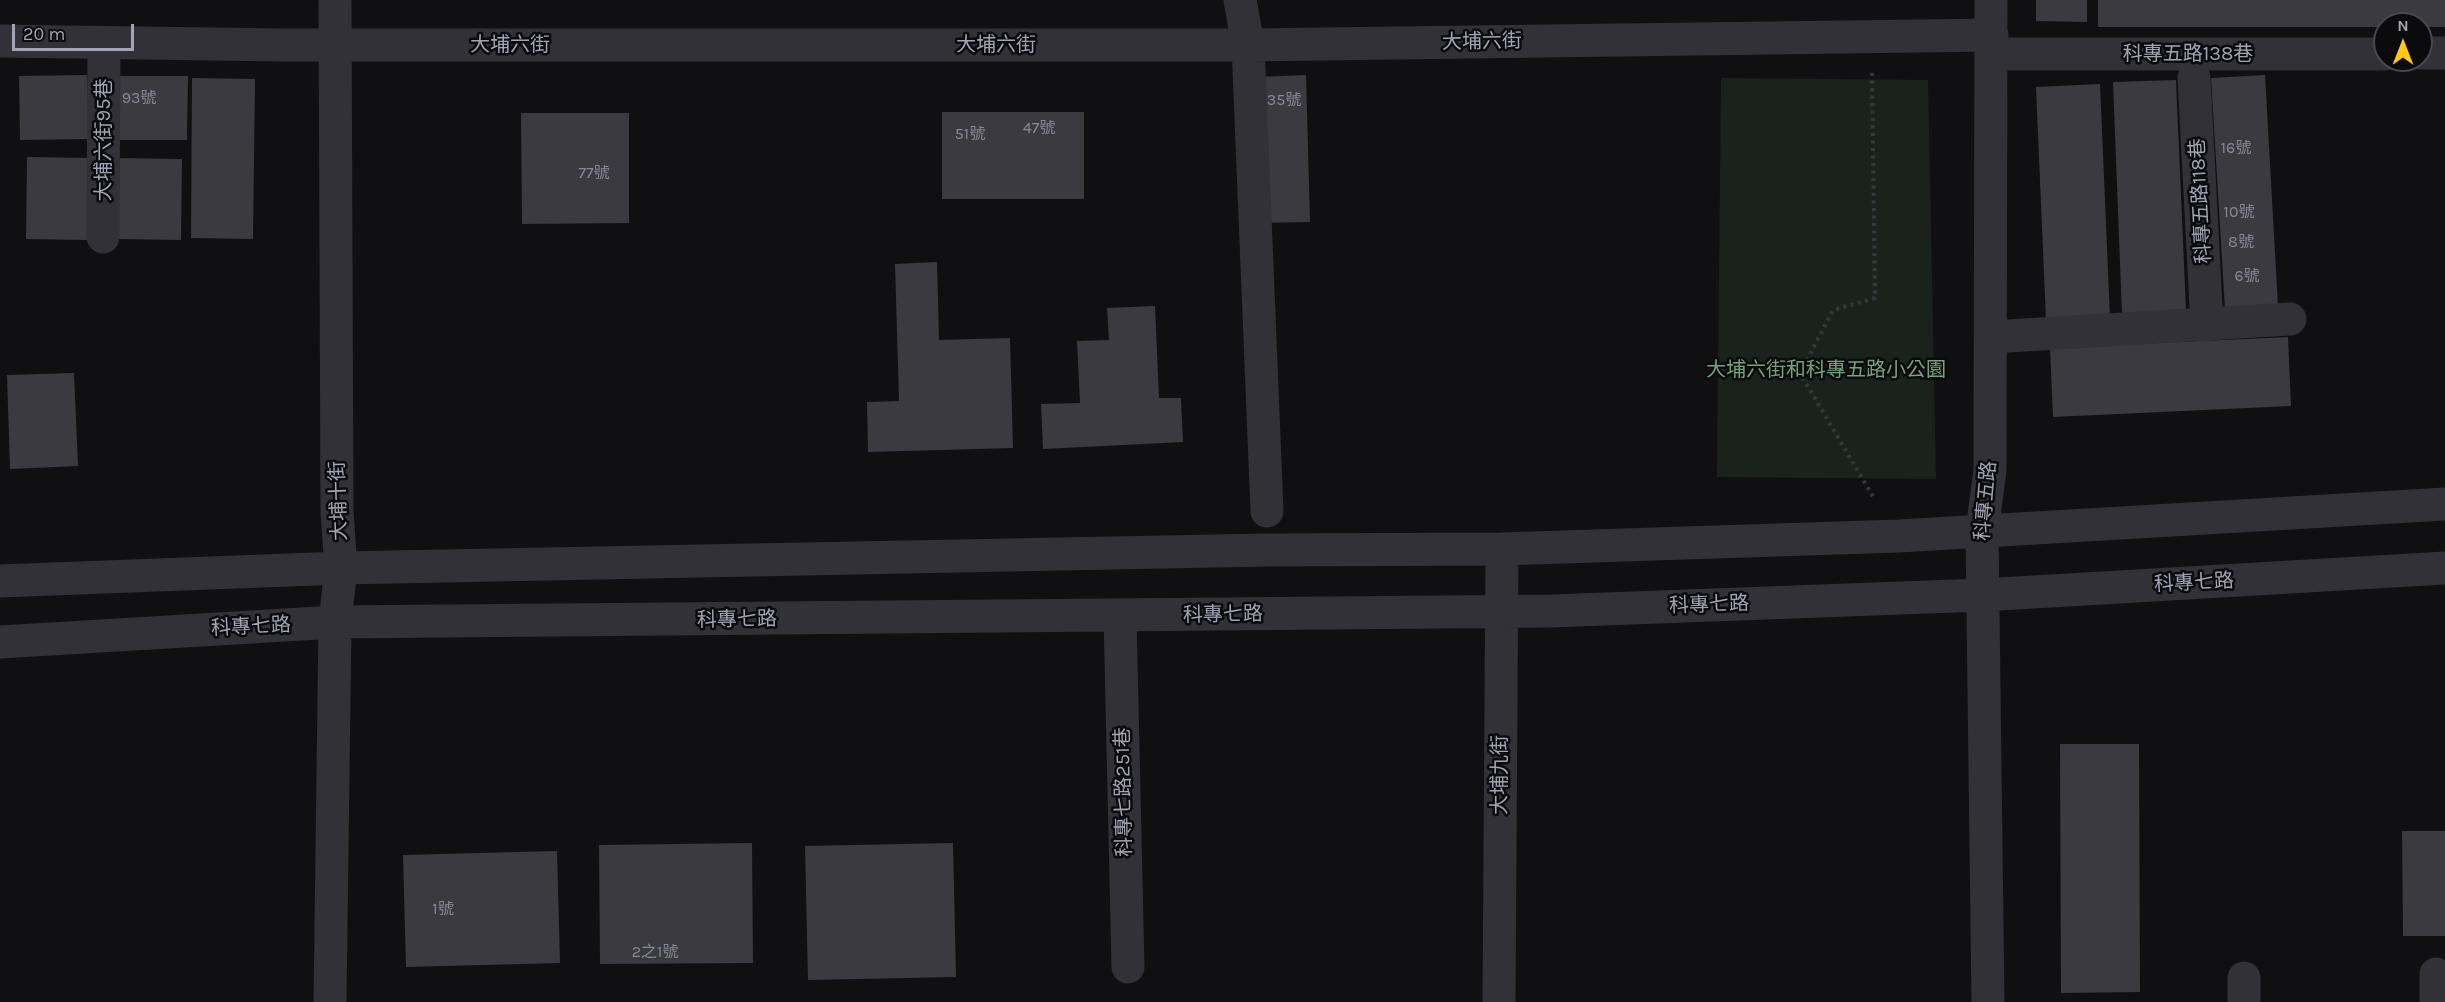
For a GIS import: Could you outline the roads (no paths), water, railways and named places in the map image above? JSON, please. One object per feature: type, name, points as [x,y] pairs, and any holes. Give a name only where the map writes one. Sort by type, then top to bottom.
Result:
[{"type":"street","name":"大埔十街","points":[[330,1002],[335,622],[341,568],[337,500],[335,0]]},
{"type":"street","points":[[1240,0],[1248,45],[1267,511]]},
{"type":"street","name":"科專五路","points":[[1988,1002],[1982,532],[1990,470],[1991,0]]},
{"type":"street","name":"大埔六街","points":[[0,41],[335,45],[1992,45]]},
{"type":"street","name":"大埔六街95巷","points":[[103,237],[104,43]]},
{"type":"street","name":"科專五路138巷","points":[[1992,45],[2373,54]]},
{"type":"street","name":"科專五路118巷","points":[[2194,78],[2207,325]]},
{"type":"street","points":[[1991,337],[2290,318]]},
{"type":"street","points":[[0,581],[341,568],[1254,550],[1502,549],[1982,532],[2445,504]]},
{"type":"street","name":"大埔九街","points":[[1499,1002],[1502,549]]},
{"type":"street","name":"科專七路","points":[[0,642],[335,622],[1502,612],[1983,595],[2445,568]]},
{"type":"street","name":"科專七路251巷","points":[[1120,616],[1128,967]]},
{"type":"park label","name":"大埔六街和科專五路小公園","points":[[1826,370]]}]
